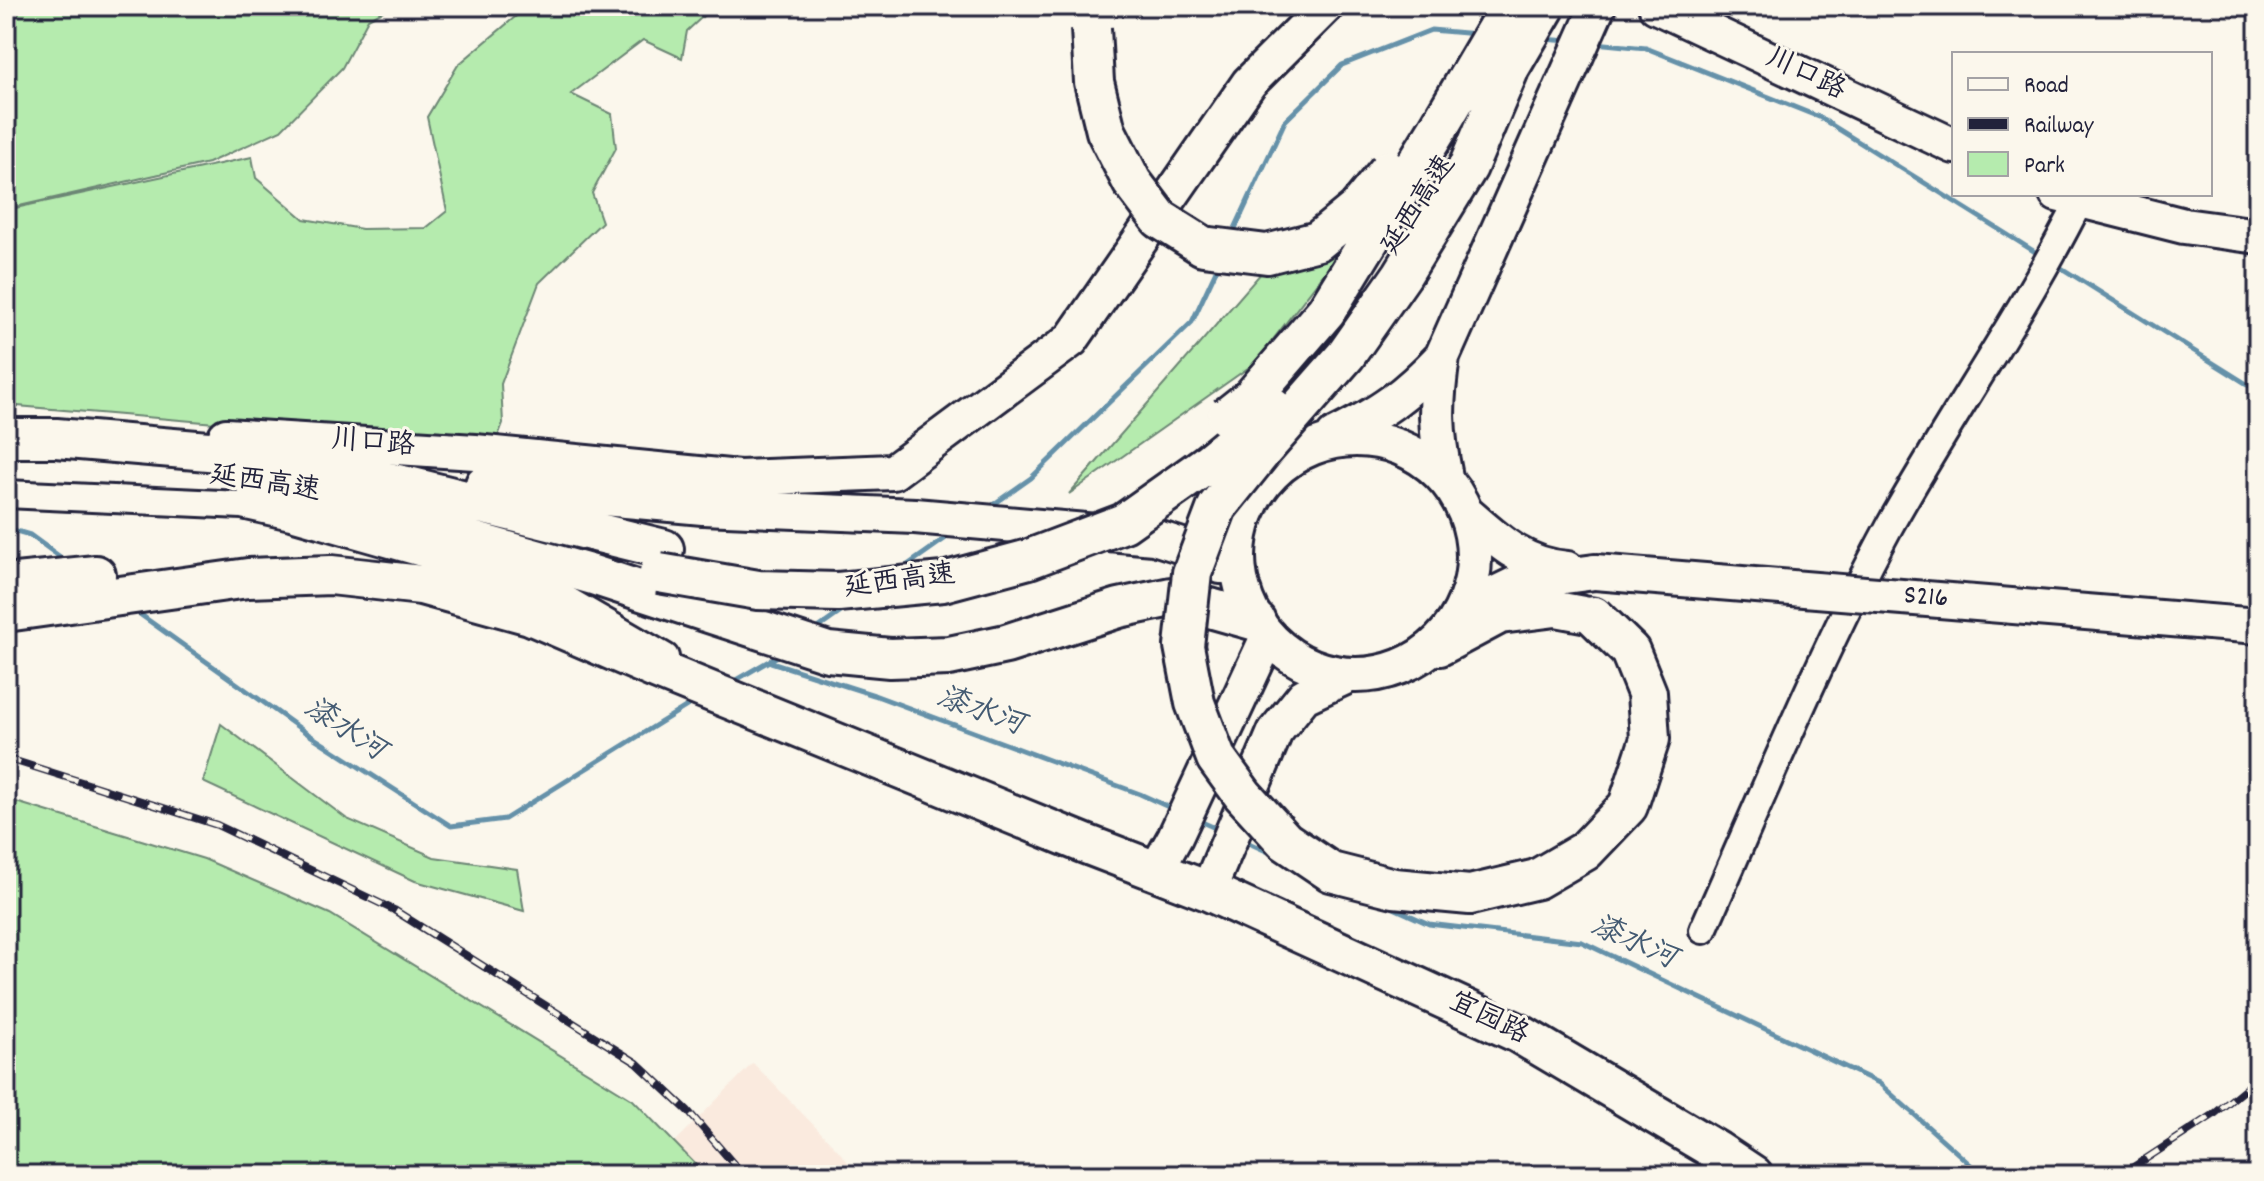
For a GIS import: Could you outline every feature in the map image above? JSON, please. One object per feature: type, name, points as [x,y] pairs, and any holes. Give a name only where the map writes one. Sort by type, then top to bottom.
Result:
[{"type":"highway","points":[[1095,17],[1094,82],[1106,131],[1132,182],[1150,207],[1160,219],[1203,246],[1267,254],[1318,241],[1357,209],[1403,153],[1487,6]]},
{"type":"highway","name":"延西高速","points":[[662,561],[837,568],[924,559],[1022,536],[1113,502],[1251,398],[1326,311],[1510,6]]},
{"type":"highway","name":"延西高速","points":[[6,438],[56,438],[408,486],[758,590],[838,592],[943,582],[1029,559],[1124,523],[1206,465],[1266,416],[1325,344],[1383,263],[1509,70],[1546,6]]},
{"type":"highway","points":[[1509,70],[1468,167],[1402,275],[1346,355],[1217,507],[1192,573],[1184,646],[1195,703],[1216,758],[1243,795],[1285,841],[1331,872],[1394,888],[1470,895],[1537,879],[1585,851],[1628,806],[1650,739],[1647,693],[1630,651],[1594,616]]},
{"type":"highway","name":"延西高速","points":[[6,463],[254,467]]},
{"type":"highway","points":[[254,467],[582,496]]},
{"type":"highway","points":[[254,467],[828,652],[890,658],[949,656],[1006,644],[1119,608],[1171,597],[1262,629]]},
{"type":"highway","points":[[6,584],[246,557],[328,557],[413,570],[507,594],[665,657],[1087,837]]},
{"type":"highway","points":[[6,612],[248,578],[331,575],[421,585],[530,615],[653,668],[1087,837]]},
{"type":"highway","name":"宜园路","points":[[1087,837],[1166,853],[1215,874],[1518,1033],[1753,1175]]},
{"type":"main road","points":[[739,478],[893,472],[1071,340],[1249,83],[1326,6]]},
{"type":"main road","name":"川口路","points":[[1656,6],[1952,145]]},
{"type":"main road","points":[[1449,631],[1465,605],[1474,575],[1474,544],[1467,514],[1445,477],[1437,439],[1435,404],[1442,357],[1596,8]]},
{"type":"main road","points":[[2067,208],[2258,236]]},
{"type":"main road","points":[[1154,537],[1182,528],[1299,453],[1379,414],[1410,391],[1442,357]]},
{"type":"main road","name":"川口路","points":[[6,422],[475,452],[739,478]]},
{"type":"main road","points":[[1321,443],[1354,438],[1388,442],[1419,456],[1445,477]]},
{"type":"main road","points":[[1278,467],[1253,498],[1239,536],[1239,576],[1245,599],[1262,629],[1291,657],[1317,670],[1347,676],[1378,675],[1408,665],[1500,616],[1556,609],[1594,616]]},
{"type":"main road","points":[[739,478],[810,512]]},
{"type":"main road","points":[[582,496],[703,507],[915,516],[1154,537],[1179,545],[1239,576]]},
{"type":"main road","points":[[1467,514],[1508,550],[1550,568],[1595,572]]},
{"type":"main road","points":[[1408,665],[1431,651],[1487,598],[1520,582],[1595,572]]},
{"type":"main road","name":"S216","points":[[1595,572],[2258,626]]},
{"type":"main road","points":[[1166,853],[1238,699],[1262,629]]},
{"type":"main road","points":[[1215,874],[1275,732],[1304,696],[1347,676]]},
{"type":"street","points":[[1703,930],[1835,633],[1890,526],[2034,289],[2067,208]]},
{"type":"street","points":[[6,494],[242,505],[464,563],[546,588],[665,657]]},
{"type":"shaded area","points":[[753,1063],[859,1175],[701,1175],[672,1145]]},
{"type":"green space","points":[[6,6],[174,12],[219,6],[392,6],[368,19],[342,68],[281,130],[208,163],[6,209]]},
{"type":"green space","points":[[528,6],[714,6],[687,31],[682,58],[643,40],[571,94],[612,114],[616,148],[592,193],[602,222],[539,283],[501,384],[503,423],[494,447],[6,405],[6,210],[252,157],[256,178],[304,219],[362,229],[426,228],[447,211],[427,117],[458,65]]},
{"type":"green space","points":[[1370,214],[1255,363],[1069,494],[1275,257]]},
{"type":"green space","points":[[221,724],[347,819],[434,857],[517,869],[524,911],[415,881],[203,782]]},
{"type":"green space","points":[[6,799],[204,859],[330,914],[633,1100],[706,1175],[6,1175]]},
{"type":"waterway","points":[[1231,237],[1285,121],[1342,65],[1431,30],[1477,34]]},
{"type":"waterway","points":[[1543,39],[1569,41]]},
{"type":"waterway","points":[[1595,43],[1646,48],[1819,117],[2040,255]]},
{"type":"waterway","points":[[987,509],[1031,478],[1192,322],[1219,264]]},
{"type":"waterway","points":[[2055,264],[2258,391]]},
{"type":"waterway","name":"漆水河","points":[[6,528],[30,535],[67,562]]},
{"type":"waterway","points":[[902,569],[953,533]]},
{"type":"waterway","points":[[814,631],[848,607]]},
{"type":"waterway","name":"漆水河","points":[[134,610],[305,732],[451,826],[505,819],[695,701]]},
{"type":"waterway","name":"漆水河","points":[[729,684],[783,653]]},
{"type":"waterway","name":"漆水河","points":[[771,662],[874,695],[1140,794],[1175,810]]},
{"type":"waterway","name":"漆水河","points":[[1195,819],[1222,831]]},
{"type":"waterway","name":"漆水河","points":[[1242,840],[1273,854]]},
{"type":"waterway","name":"漆水河","points":[[1385,904],[1429,924],[1582,942],[1879,1083],[1982,1175]]},
{"type":"railway","points":[[6,758],[217,825],[394,910],[637,1063],[688,1111],[743,1175]]},
{"type":"railway","points":[[2121,1175],[2213,1115],[2258,1078]]}]
